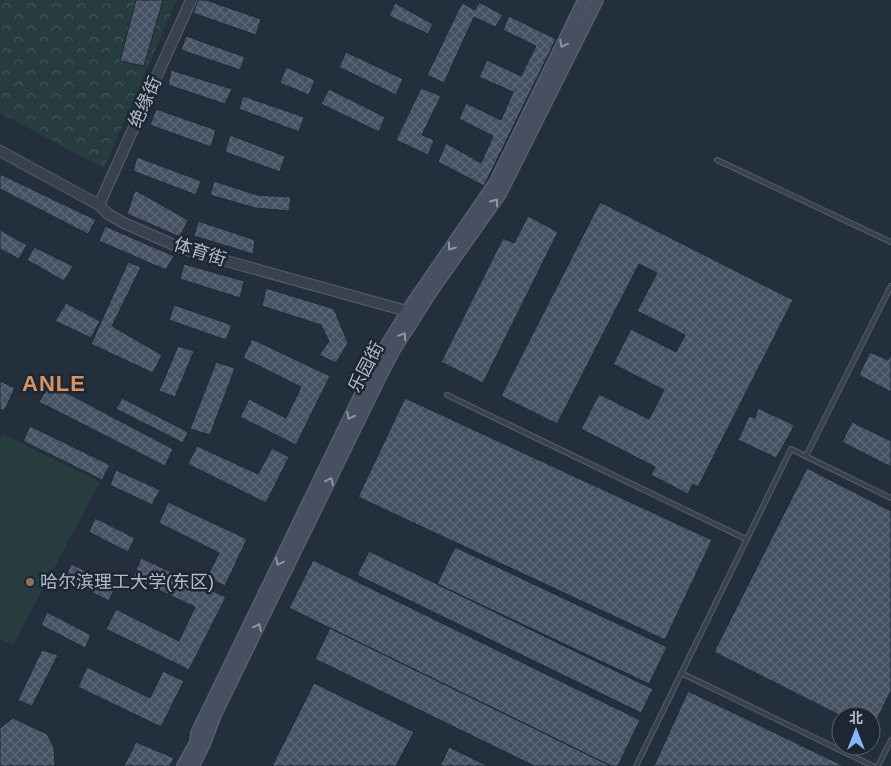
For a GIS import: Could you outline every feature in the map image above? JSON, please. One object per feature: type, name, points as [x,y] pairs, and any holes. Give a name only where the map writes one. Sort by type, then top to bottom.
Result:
[{"type":"main road","name":"乐园街","points":[[193,766],[215,715],[412,313],[495,183],[584,0]]},
{"type":"main road","name":"乐园街","points":[[183,766],[196,742],[196,733],[252,616],[365,384],[393,332],[412,313],[500,194],[597,0]]},
{"type":"street","name":"绝缘街","points":[[99,205],[191,0]]},
{"type":"street","name":"体育街","points":[[0,151],[99,205],[108,214],[124,223],[183,249],[412,313]]},
{"type":"lane","points":[[716,160],[891,242]]},
{"type":"lane","points":[[806,456],[891,286]]},
{"type":"lane","points":[[447,395],[746,539]]},
{"type":"lane","points":[[636,766],[791,449],[891,498]]},
{"type":"lane","points":[[681,673],[873,766]]},
{"type":"lane","points":[[878,766],[891,740]]},
{"type":"green space","points":[[0,0],[177,0],[104,168],[0,113]]},
{"type":"green space","points":[[3,434],[100,482],[13,645],[0,639],[0,440]]},
{"type":"building","points":[[136,0],[163,0],[144,66],[120,61]]},
{"type":"building","points":[[198,0],[206,0],[261,19],[256,35],[193,13]]},
{"type":"building","points":[[479,2],[503,15],[495,27],[474,17],[444,83],[427,75],[462,3],[475,10]]},
{"type":"building","points":[[395,3],[433,24],[428,34],[389,16]]},
{"type":"building","points":[[509,16],[556,39],[484,186],[438,162],[446,143],[481,163],[493,136],[459,119],[466,103],[501,120],[513,92],[479,77],[487,60],[521,76],[536,46],[503,30]]},
{"type":"building","points":[[186,36],[245,57],[240,70],[181,50]]},
{"type":"building","points":[[346,52],[403,79],[396,95],[339,67]]},
{"type":"building","points":[[286,67],[315,80],[309,95],[280,83]]},
{"type":"building","points":[[171,70],[232,89],[225,104],[168,85]]},
{"type":"building","points":[[421,88],[441,96],[422,135],[434,140],[428,155],[396,140]]},
{"type":"building","points":[[329,89],[385,117],[379,132],[321,104]]},
{"type":"building","points":[[243,96],[304,117],[299,132],[239,109]]},
{"type":"building","points":[[156,109],[216,130],[211,147],[150,125]]},
{"type":"building","points":[[230,135],[285,156],[280,172],[225,152]]},
{"type":"building","points":[[137,157],[201,181],[196,195],[133,171]]},
{"type":"building","points":[[0,174],[96,220],[88,234],[0,189]]},
{"type":"building","points":[[214,181],[257,195],[291,197],[289,211],[255,208],[210,195]]},
{"type":"building","points":[[135,190],[188,220],[180,237],[127,214]]},
{"type":"building","points":[[600,202],[793,300],[698,487],[693,484],[688,494],[651,475],[655,467],[581,429],[599,394],[649,419],[664,390],[613,364],[631,329],[676,352],[685,335],[637,311],[657,273],[639,264],[557,424],[501,396]]},
{"type":"building","points":[[528,216],[558,232],[483,383],[441,362],[503,238],[514,243]]},
{"type":"building","points":[[198,221],[255,240],[253,254],[194,236]]},
{"type":"building","points":[[105,226],[174,256],[166,270],[99,241]]},
{"type":"building","points":[[0,230],[27,245],[19,259],[0,249]]},
{"type":"building","points":[[34,247],[73,266],[64,281],[27,260]]},
{"type":"building","points":[[128,262],[141,267],[112,326],[162,355],[153,373],[91,344]]},
{"type":"building","points":[[184,264],[244,281],[240,298],[180,279]]},
{"type":"building","points":[[266,288],[334,309],[348,343],[336,363],[319,355],[329,341],[321,325],[262,306]]},
{"type":"building","points":[[66,303],[100,321],[91,338],[55,321]]},
{"type":"building","points":[[174,305],[232,325],[226,340],[169,320]]},
{"type":"building","points":[[252,339],[330,376],[296,445],[240,417],[249,399],[286,418],[301,387],[243,358]]},
{"type":"building","points":[[178,346],[194,351],[175,397],[159,391]]},
{"type":"building","points":[[870,352],[888,360],[891,354],[891,392],[859,375]]},
{"type":"building","points":[[216,362],[235,368],[210,435],[190,429]]},
{"type":"building","points":[[0,381],[15,388],[4,411],[0,409]]},
{"type":"building","points":[[50,384],[173,449],[165,466],[39,402]]},
{"type":"building","points":[[122,398],[188,432],[183,443],[116,409]]},
{"type":"building","points":[[405,398],[712,540],[665,640],[358,497]]},
{"type":"building","points":[[758,408],[794,425],[776,458],[738,440],[749,416],[755,418]]},
{"type":"building","points":[[852,422],[891,441],[891,467],[842,442]]},
{"type":"building","points":[[30,426],[110,465],[102,480],[23,441]]},
{"type":"building","points":[[197,446],[258,474],[272,448],[289,457],[266,503],[188,464]]},
{"type":"building","points":[[807,468],[891,511],[891,691],[881,711],[881,706],[831,706],[831,711],[714,652]]},
{"type":"building","points":[[116,470],[160,490],[152,505],[110,485]]},
{"type":"building","points":[[168,502],[247,539],[225,586],[207,577],[219,553],[159,523]]},
{"type":"building","points":[[95,518],[135,538],[128,552],[89,532]]},
{"type":"building","points":[[455,547],[667,647],[649,684],[437,584]]},
{"type":"building","points":[[369,551],[653,689],[641,713],[357,575]]},
{"type":"building","points":[[141,558],[226,597],[189,670],[106,629],[116,609],[179,641],[195,607],[133,578]]},
{"type":"building","points":[[313,560],[640,720],[618,766],[611,766],[289,608]]},
{"type":"building","points":[[71,564],[116,585],[109,601],[65,579]]},
{"type":"building","points":[[47,612],[91,635],[85,648],[41,625]]},
{"type":"building","points":[[330,628],[611,766],[534,766],[315,659]]},
{"type":"building","points":[[42,650],[58,655],[32,706],[18,700]]},
{"type":"building","points":[[87,667],[150,698],[163,671],[184,681],[161,727],[78,687]]},
{"type":"building","points":[[314,683],[414,732],[396,766],[272,766]]},
{"type":"building","points":[[688,691],[844,766],[654,766]]},
{"type":"building","points":[[13,718],[47,734],[54,748],[55,766],[0,766],[0,728]]},
{"type":"building","points":[[136,742],[174,758],[170,766],[124,766]]},
{"type":"building","points":[[449,747],[488,766],[440,766]]},
{"type":"place","name":"哈尔滨理工大学(东区)","points":[[30,582]]},
{"type":"district","name":"ANLE","points":[[54,383]]}]
